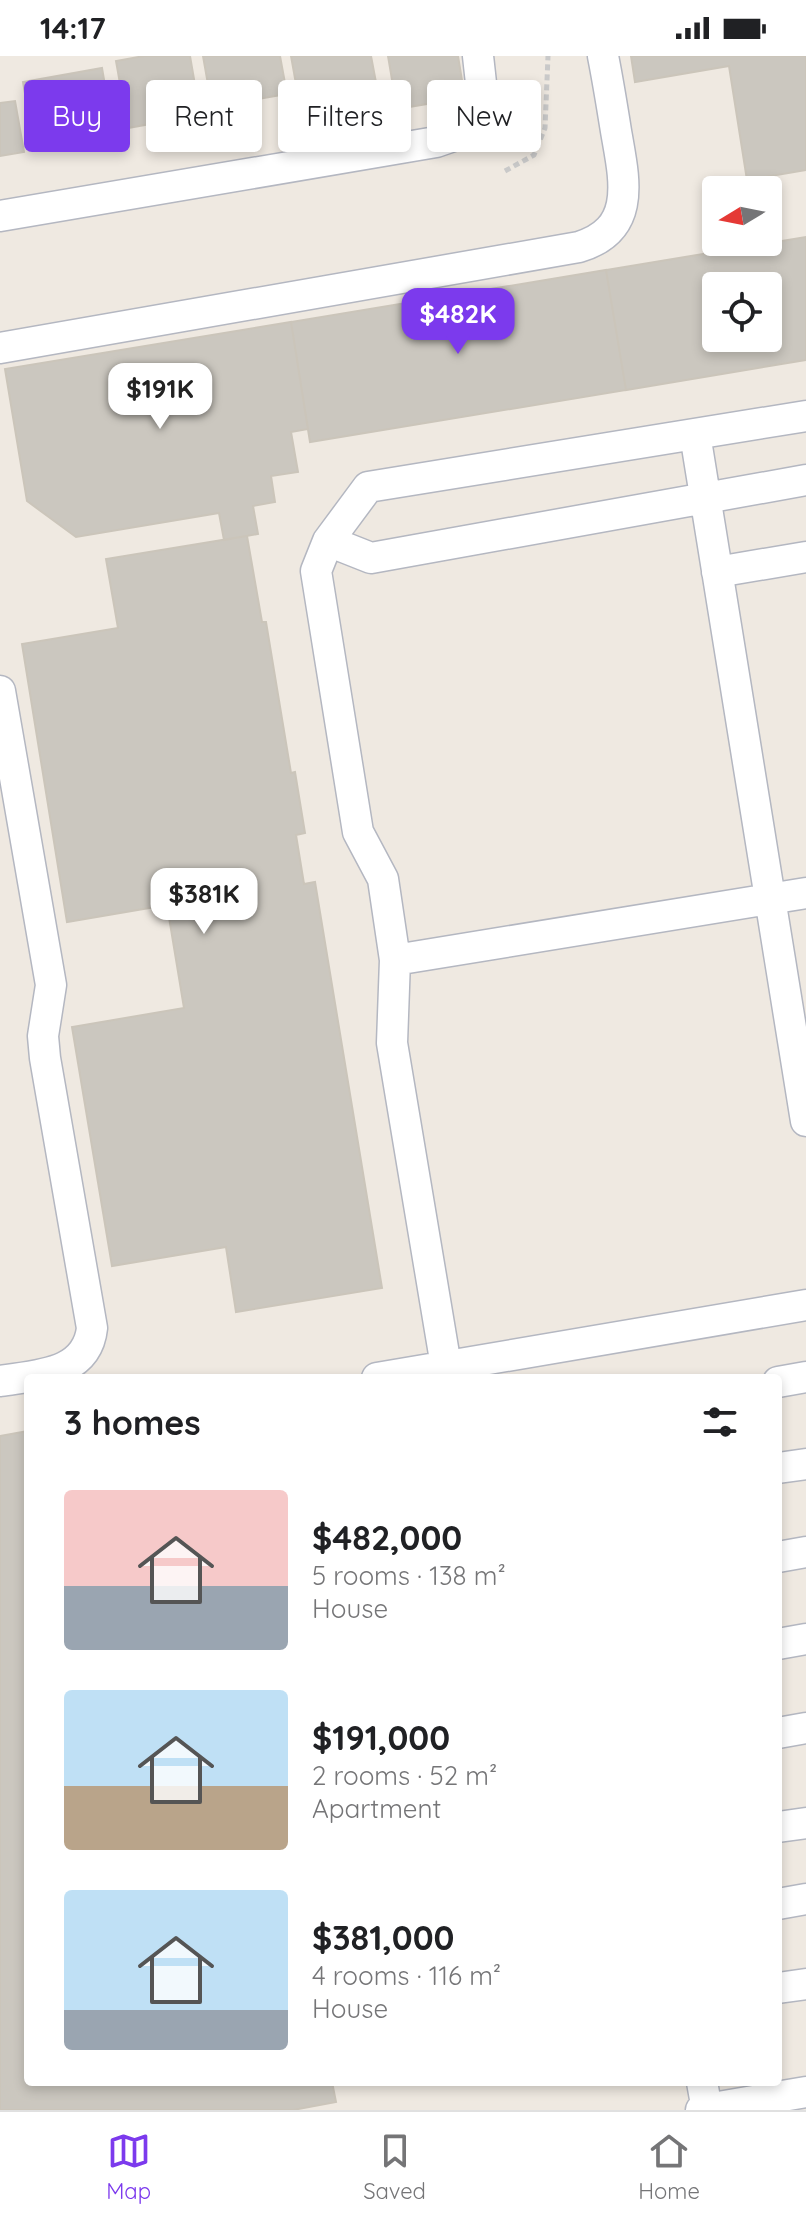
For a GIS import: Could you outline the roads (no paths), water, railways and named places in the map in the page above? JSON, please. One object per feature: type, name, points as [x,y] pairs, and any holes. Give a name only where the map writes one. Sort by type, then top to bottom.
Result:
[{"type":"street","points":[[0,216],[436,142],[462,133],[484,110],[478,56]]},
{"type":"street","points":[[0,348],[579,247],[597,240],[609,230],[619,215],[624,188],[603,56]]},
{"type":"street","points":[[446,1366],[392,1043],[395,960],[383,879],[358,832],[316,571],[328,541],[368,487],[806,416]]},
{"type":"street","points":[[695,434],[806,1121]]},
{"type":"street","points":[[328,541],[371,558],[806,480]]},
{"type":"street","points":[[717,572],[806,557]]},
{"type":"street","points":[[0,691],[51,985],[43,1036],[45,1058],[92,1328],[86,1349],[71,1365],[41,1374]]},
{"type":"street","points":[[395,960],[806,893]]},
{"type":"street","points":[[400,1374],[806,1305]]},
{"type":"street","points":[[0,1381],[24,1377]]},
{"type":"street","points":[[782,1381],[806,1377]]},
{"type":"street","points":[[782,1467],[806,1464]]},
{"type":"street","points":[[782,1556],[806,1552]]},
{"type":"street","points":[[782,1643],[806,1639]]},
{"type":"street","points":[[782,1732],[806,1728]]},
{"type":"street","points":[[782,1826],[806,1823]]},
{"type":"street","points":[[782,1903],[806,1899]]},
{"type":"street","points":[[782,1987],[806,1984]]},
{"type":"street","points":[[703,2086],[707,2110]]},
{"type":"street","points":[[701,2110],[806,2092]]}]
